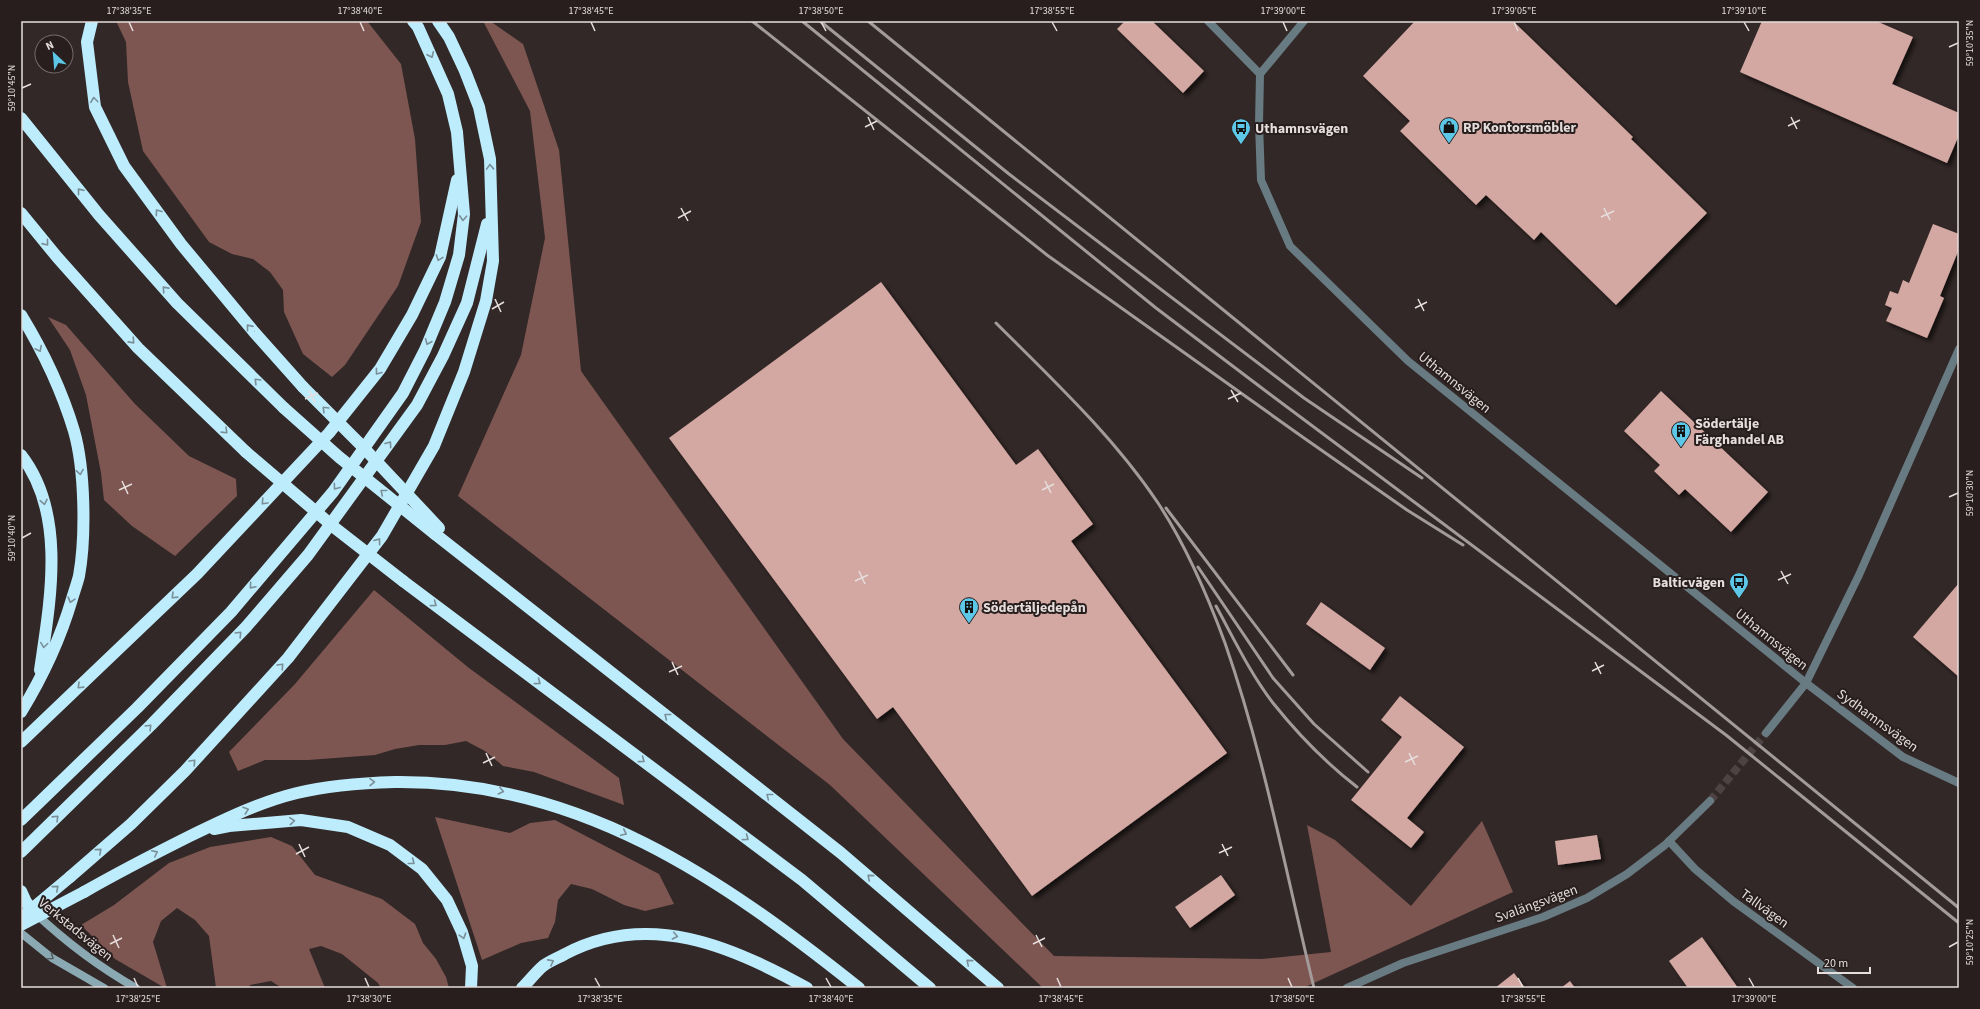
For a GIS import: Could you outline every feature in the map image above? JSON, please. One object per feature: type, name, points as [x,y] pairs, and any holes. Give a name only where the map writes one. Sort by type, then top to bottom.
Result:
[{"type":"highway","points":[[92,21],[87,42],[94,107],[124,166],[186,250],[254,332],[303,387],[362,446],[437,531],[472,564],[841,852],[998,988]]},
{"type":"highway","points":[[23,818],[137,708],[231,612],[333,492],[403,393],[425,350],[446,302],[460,255],[464,214],[457,132],[448,94],[418,27],[413,21]]},
{"type":"highway","points":[[21,918],[131,824],[174,781],[278,670],[382,536],[434,446],[464,372],[486,301],[492,267],[490,159],[479,107],[466,71],[449,37],[438,21]]},
{"type":"highway","points":[[21,118],[99,215],[177,303],[284,408],[340,457],[437,531]]},
{"type":"highway","points":[[21,742],[197,574],[328,433],[380,369],[412,315],[440,257],[459,165]]},
{"type":"highway","points":[[21,862],[25,849],[151,725],[246,627],[308,555],[418,405],[443,356],[467,303],[480,259],[492,206]]},
{"type":"highway","points":[[21,213],[57,257],[138,348],[246,452],[335,528],[403,581],[802,880],[930,988]]},
{"type":"highway","points":[[21,315],[56,383],[74,432],[82,480],[83,526],[79,577],[63,630],[38,685],[21,712]]},
{"type":"highway","points":[[21,455],[31,467],[43,497],[50,538],[52,584],[38,685]]},
{"type":"highway","points":[[21,925],[84,892],[127,867],[235,814],[296,793],[350,783],[429,782],[501,791],[582,814],[668,854],[753,907],[858,988]]},
{"type":"highway","points":[[198,832],[229,826],[300,820],[348,827],[390,845],[422,869],[447,900],[462,932],[472,966],[472,988]]},
{"type":"highway","points":[[21,891],[33,912]]},
{"type":"highway","points":[[522,988],[543,966],[580,946],[620,935],[672,934],[724,948],[773,968],[807,988]]},
{"type":"main road","name":"Verkstadsvägen","points":[[21,900],[64,940],[108,972],[136,988]]},
{"type":"main road","points":[[21,933],[52,958],[104,988]]},
{"type":"street","points":[[1208,21],[1260,74],[1304,21]]},
{"type":"street","name":"Uthamnsvägen","points":[[1260,74],[1259,124],[1261,180],[1290,246],[1408,361],[1806,683]]},
{"type":"street","points":[[1766,733],[1806,683],[1859,575],[1959,349]]},
{"type":"street","name":"Sydhamnsvägen","points":[[1806,683],[1903,757],[1959,783]]},
{"type":"street","name":"Svalängsvägen","points":[[1347,988],[1403,963],[1543,917],[1587,898],[1627,874],[1669,841],[1710,801]]},
{"type":"street","name":"Tallvägen","points":[[1669,841],[1695,869],[1733,901],[1853,988]]},
{"type":"shaded area","points":[[116,21],[367,21],[401,64],[415,139],[421,222],[398,286],[345,365],[332,377],[303,354],[284,312],[283,290],[270,272],[253,259],[232,254],[209,242],[143,151],[128,82],[126,42]]},
{"type":"shaded area","points":[[483,21],[490,21],[523,44],[559,150],[581,371],[843,739],[1054,956],[1262,959],[1331,952],[1307,825],[1335,840],[1411,906],[1482,821],[1513,892],[1303,988],[1043,988],[830,785],[458,496],[521,355],[545,238],[530,111]]},
{"type":"shaded area","points":[[48,317],[66,325],[135,404],[189,456],[236,479],[237,496],[175,556],[132,526],[104,500],[101,473],[86,395],[70,350]]},
{"type":"shaded area","points":[[374,590],[469,668],[619,778],[624,805],[534,772],[503,766],[485,751],[466,741],[445,745],[419,745],[395,749],[375,755],[308,760],[265,760],[238,771],[229,752],[295,684]]},
{"type":"shaded area","points":[[435,817],[510,833],[530,823],[555,820],[659,874],[674,904],[645,911],[624,905],[592,889],[571,884],[558,900],[555,922],[548,938],[521,943],[482,960]]},
{"type":"shaded area","points":[[271,837],[292,846],[315,875],[382,899],[415,924],[423,943],[436,959],[446,977],[449,988],[381,988],[378,983],[342,954],[321,946],[309,949],[325,988],[282,988],[271,981],[250,985],[249,988],[216,988],[209,936],[195,920],[177,908],[161,921],[153,942],[167,988],[165,988],[115,959],[81,925],[114,905],[169,863],[210,847]]},
{"type":"building","points":[[1125,21],[1152,21],[1204,71],[1183,93],[1117,29]]},
{"type":"building","points":[[1415,21],[1513,21],[1633,137],[1631,139],[1707,213],[1616,305],[1541,232],[1534,240],[1486,195],[1476,205],[1400,131],[1410,121],[1363,76]]},
{"type":"building","points":[[1762,21],[1876,21],[1913,37],[1892,84],[1959,113],[1959,135],[1947,163],[1740,72]]},
{"type":"building","points":[[1933,224],[1959,234],[1959,249],[1940,296],[1944,298],[1927,338],[1886,321],[1892,308],[1885,305],[1890,291],[1898,294],[1903,280],[1909,283]]},
{"type":"building","name":"Södertäljedepån","points":[[881,282],[1016,465],[1038,449],[1093,524],[1071,541],[1227,753],[1032,896],[893,707],[877,719],[669,438]]},
{"type":"building","name":"Södertälje Färghandel AB","points":[[1661,391],[1768,492],[1731,532],[1685,489],[1679,495],[1654,471],[1660,465],[1624,431]]},
{"type":"building","points":[[1959,583],[1959,677],[1913,637]]},
{"type":"building","points":[[1321,602],[1385,648],[1370,670],[1306,624]]},
{"type":"building","points":[[1400,696],[1464,747],[1407,818],[1424,832],[1411,848],[1351,800],[1402,737],[1381,720]]},
{"type":"building","points":[[1597,835],[1601,859],[1558,865],[1555,841]]},
{"type":"building","points":[[1221,875],[1235,895],[1190,928],[1175,907]]},
{"type":"building","points":[[1702,937],[1738,988],[1688,988],[1669,961]]},
{"type":"building","points":[[1514,973],[1525,988],[1495,988]]},
{"type":"building","points":[[1570,981],[1575,988],[1561,988]]},
{"type":"tunnel","points":[[1710,801],[1766,733]]},
{"type":"railway","points":[[752,21],[1047,255],[1407,510],[1463,545]]},
{"type":"railway","points":[[802,21],[1156,308],[1726,735],[1959,923]]},
{"type":"railway","points":[[820,21],[1009,174],[1304,398],[1422,478]]},
{"type":"railway","points":[[868,21],[1959,908]]},
{"type":"railway","points":[[996,323],[1082,409],[1122,455],[1158,503],[1196,571],[1225,643],[1239,685],[1274,814],[1314,988]]},
{"type":"railway","points":[[1166,508],[1293,675]]},
{"type":"railway","points":[[1198,567],[1273,678],[1314,724],[1368,772]]},
{"type":"railway","points":[[1216,606],[1250,668],[1273,703],[1312,747],[1357,787]]},
{"type":"place","name":"RP Kontorsmöbler","points":[[1449,144]]},
{"type":"place","name":"Uthamnsvägen","points":[[1241,145]]},
{"type":"place","name":"Södertälje Färghandel AB","points":[[1681,448]]},
{"type":"place","name":"Balticvägen","points":[[1739,599]]},
{"type":"place","name":"Södertäljedepån","points":[[969,624]]}]
